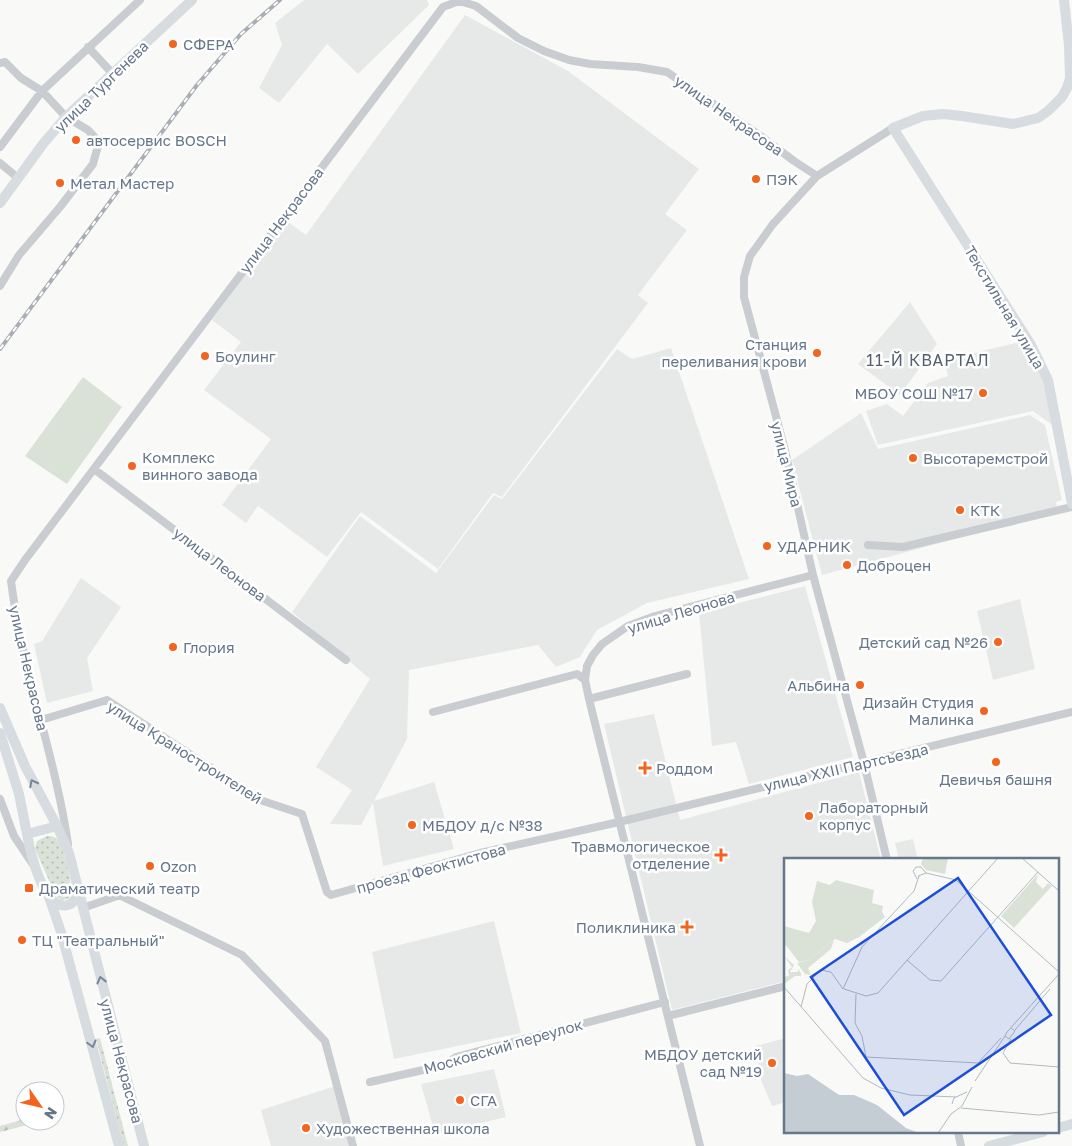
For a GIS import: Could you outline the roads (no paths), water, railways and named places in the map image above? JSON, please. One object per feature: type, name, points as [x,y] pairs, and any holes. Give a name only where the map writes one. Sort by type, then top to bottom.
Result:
[{"type":"main road","name":"улица Тургенева","points":[[0,203],[43,144],[66,117],[191,0]]},
{"type":"main road","points":[[893,128],[923,116],[943,114],[1013,124],[1038,118],[1048,111],[1062,97],[1068,88],[1070,78],[1064,0]]},
{"type":"main road","name":"Текстильная улица","points":[[893,128],[1031,345],[1048,380],[1072,505]]},
{"type":"main road","name":"улица Некрасова","points":[[0,708],[25,766],[57,826],[69,854],[144,1146]]},
{"type":"main road","name":"улица Некрасова","points":[[2,737],[19,794],[37,871],[49,896],[61,932],[119,1146]]},
{"type":"main road","points":[[27,834],[57,826]]},
{"type":"main road","points":[[49,896],[58,904],[68,905],[75,900],[78,890]]},
{"type":"main road","points":[[989,1146],[1035,1134]]},
{"type":"street","points":[[0,148],[42,91],[140,0]]},
{"type":"street","name":"улица Некрасова","points":[[69,854],[64,816],[13,597],[11,581],[237,278],[443,7],[459,1],[476,6],[518,38],[544,51],[569,60],[667,72],[762,137],[794,162],[817,176]]},
{"type":"street","points":[[88,47],[112,73]]},
{"type":"street","points":[[0,64],[5,62],[21,78],[42,91],[66,117],[88,130],[99,142],[93,164],[60,207],[18,255],[0,286]]},
{"type":"street","name":"улица Мира","points":[[887,858],[864,763],[813,575],[784,446],[744,297],[744,277],[750,256],[761,240],[817,176],[893,128]]},
{"type":"street","points":[[0,163],[18,178]]},
{"type":"street","name":"улица Леонова","points":[[94,469],[346,660]]},
{"type":"street","points":[[868,546],[903,547],[1072,505]]},
{"type":"street","name":"улица Леонова","points":[[585,680],[587,666],[593,655],[602,644],[628,626],[655,616],[813,575]]},
{"type":"street","points":[[433,712],[576,674],[585,680],[700,1146]]},
{"type":"street","points":[[589,699],[687,674]]},
{"type":"street","name":"улица Краностроителей","points":[[41,720],[107,700],[260,800],[302,814],[326,892],[331,895]]},
{"type":"street","name":"улица XXII Партсъезда","points":[[619,822],[1072,712]]},
{"type":"street","points":[[0,799],[14,836],[37,871]]},
{"type":"street","points":[[57,826],[64,816]]},
{"type":"street","name":"проезд Феоктистова","points":[[331,895],[480,853],[619,822]]},
{"type":"street","points":[[14,836],[27,834]]},
{"type":"street","points":[[82,908],[121,896],[242,955],[325,1041],[352,1146]]},
{"type":"street","points":[[668,1016],[784,987]]},
{"type":"street","name":"Московский переулок","points":[[370,1082],[445,1065],[456,1057],[665,1002]]},
{"type":"railway","points":[[0,349],[197,85],[241,34],[280,0]]},
{"type":"place","name":"СФЕРА","points":[[173,44]]},
{"type":"place","name":"автосервис BOSCH","points":[[76,140]]},
{"type":"place","name":"ПЭК","points":[[756,179]]},
{"type":"place","name":"Метал Мастер","points":[[60,183]]},
{"type":"place","name":"Станция переливания крови","points":[[817,353]]},
{"type":"place","name":"Боулинг","points":[[205,356]]},
{"type":"place","name":"МБОУ СОШ №17","points":[[983,393]]},
{"type":"place","name":"Высотаремстрой","points":[[913,458]]},
{"type":"place","name":"Комплекс винного завода","points":[[132,466]]},
{"type":"place","name":"КТК","points":[[960,510]]},
{"type":"place","name":"УДАРНИК","points":[[767,546]]},
{"type":"place","name":"Доброцен","points":[[847,565]]},
{"type":"place","name":"Детский сад №26","points":[[998,642]]},
{"type":"place","name":"Глория","points":[[173,647]]},
{"type":"place","name":"Альбина","points":[[860,685]]},
{"type":"place","name":"Дизайн Студия Малинка","points":[[984,711]]},
{"type":"place","name":"Девичья башня","points":[[996,762]]},
{"type":"place","name":"Роддом","points":[[645,768]]},
{"type":"place","name":"Лабораторный корпус","points":[[809,816]]},
{"type":"place","name":"МБДОУ д/с №38","points":[[412,825]]},
{"type":"place","name":"Травмологическое отделение","points":[[721,855]]},
{"type":"place","name":"Ozon","points":[[150,866]]},
{"type":"place","name":"Драматический театр","points":[[29,888]]},
{"type":"place","name":"Поликлиника","points":[[687,927]]},
{"type":"place","name":"ТЦ \"Театральный\"","points":[[22,940]]},
{"type":"place","name":"МБДОУ детский сад №19","points":[[772,1063]]},
{"type":"place","name":"СГА","points":[[460,1100]]},
{"type":"place","name":"Художественная школа","points":[[306,1128]]},
{"type":"district","name":"11-Й КВАРТАЛ","points":[[928,360]]}]
